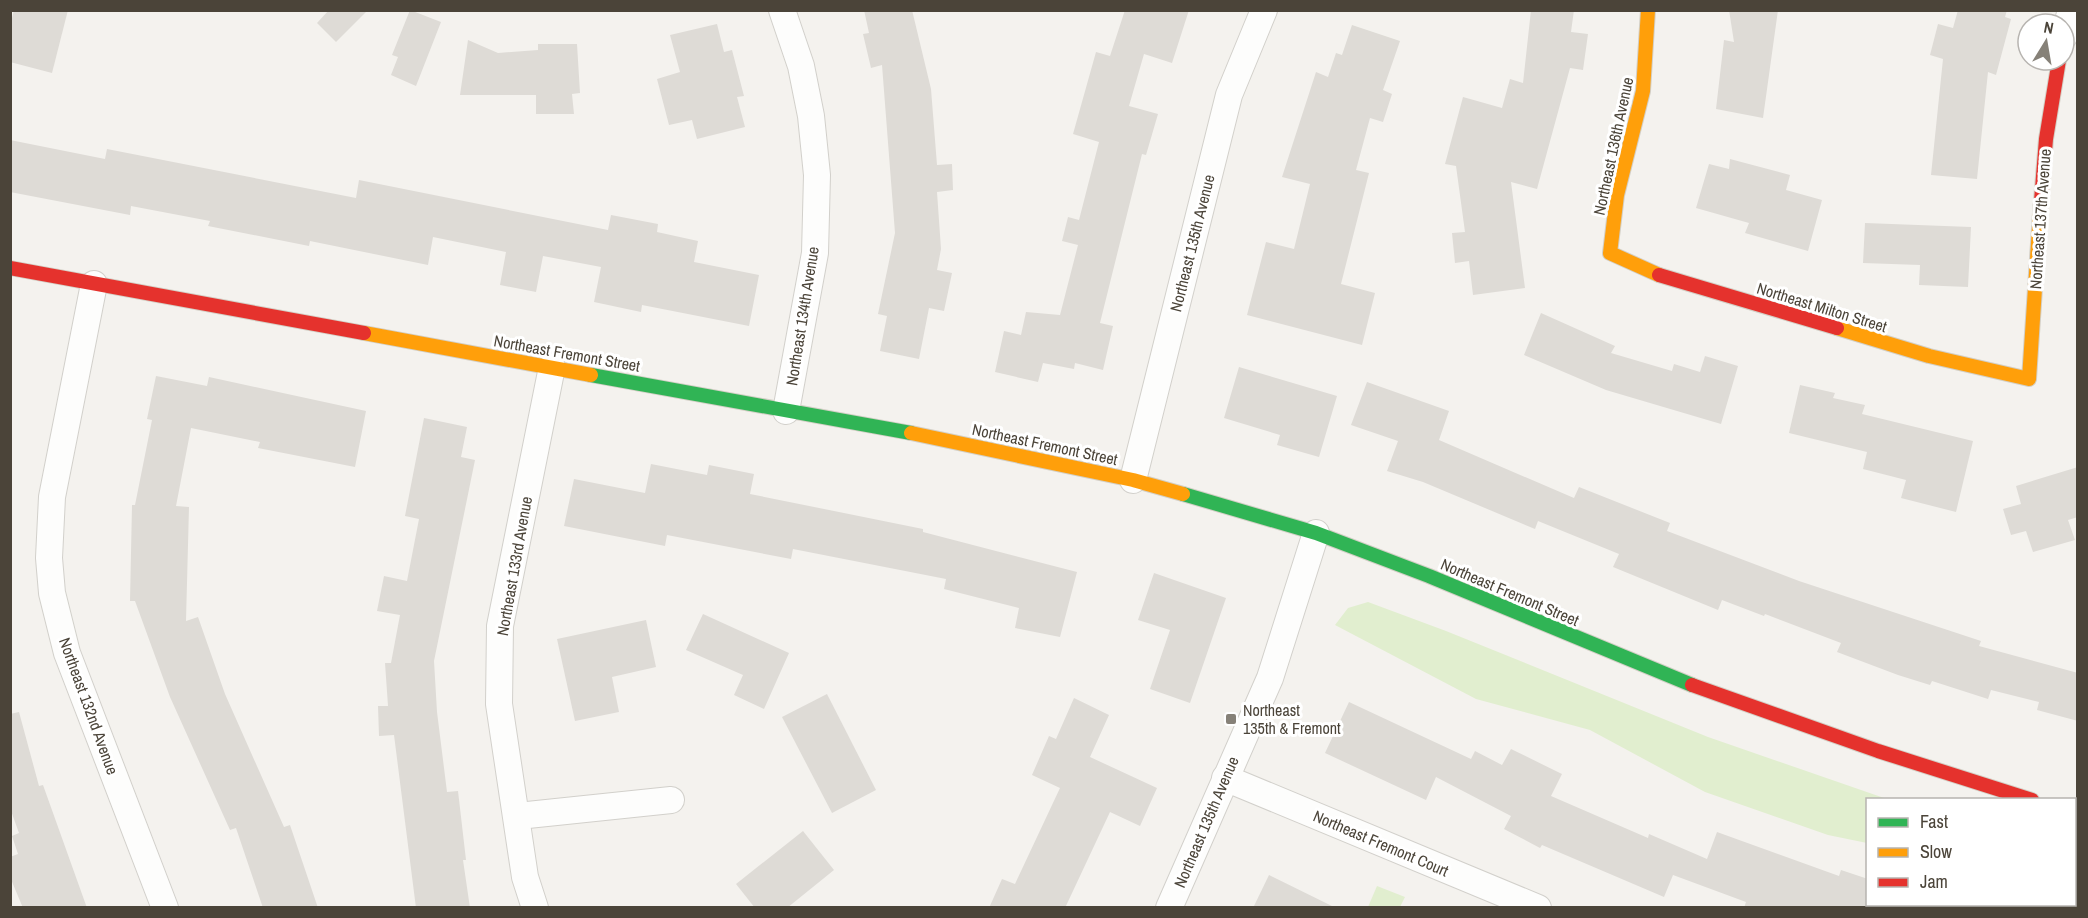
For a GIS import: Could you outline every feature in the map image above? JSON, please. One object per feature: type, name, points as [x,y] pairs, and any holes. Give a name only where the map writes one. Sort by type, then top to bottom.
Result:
[{"type":"street","name":"Northeast 134th Avenue","points":[[782,10],[801,66],[811,116],[817,175],[815,253],[786,411]]},
{"type":"street","name":"Northeast 135th Avenue","points":[[1133,480],[1229,95],[1263,10]]},
{"type":"street","name":"Northeast 136th Avenue","points":[[1610,253],[1617,195],[1643,91],[1648,10]]},
{"type":"street","name":"Northeast 137th Avenue","points":[[2028,379],[2036,290],[2040,180],[2057,72]]},
{"type":"street","name":"Northeast Milton Street","points":[[1610,253],[1659,275],[1929,356],[2028,379]]},
{"type":"street","name":"Northeast Fremont Street","points":[[10,268],[948,440],[1133,480],[1316,533],[1429,576],[1682,681],[1878,751],[2026,798]]},
{"type":"street","name":"Northeast 132nd Avenue","points":[[94,284],[52,497],[49,558],[52,593],[67,653],[165,908]]},
{"type":"street","name":"Northeast 133rd Avenue","points":[[535,908],[525,877],[518,816],[499,704],[500,626],[552,367]]},
{"type":"street","name":"Northeast 135th Avenue","points":[[1169,908],[1270,678],[1316,533]]},
{"type":"street","name":"Northeast Fremont Court","points":[[1225,778],[1538,908]]},
{"type":"street","points":[[518,816],[671,800]]},
{"type":"green space","points":[[1368,602],[1446,631],[1708,737],[1884,798],[1866,798],[1866,843],[1828,835],[1705,792],[1590,730],[1476,699],[1335,625],[1348,608]]},
{"type":"green space","points":[[2077,857],[2077,907],[2035,906],[2076,906]]},
{"type":"green space","points":[[1377,886],[1405,897],[1400,907],[1368,907]]},
{"type":"building","points":[[14,10],[68,10],[52,73],[10,62],[10,26]]},
{"type":"building","points":[[329,10],[368,10],[336,42],[317,23]]},
{"type":"building","points":[[410,10],[441,22],[416,86],[391,75],[398,57],[392,55]]},
{"type":"building","points":[[864,10],[912,10],[931,89],[937,165],[952,164],[953,190],[937,192],[941,249],[937,270],[952,273],[944,311],[929,308],[919,359],[880,351],[887,316],[878,314],[895,233],[882,65],[871,68],[863,34],[869,33]]},
{"type":"building","points":[[1125,10],[1189,10],[1172,63],[1144,54],[1129,106],[1158,114],[1146,155],[1142,154],[1100,323],[1113,326],[1103,370],[1075,363],[1074,369],[1043,363],[1038,382],[995,372],[1004,331],[1021,335],[1026,312],[1060,315],[1078,245],[1062,241],[1068,217],[1079,220],[1099,142],[1073,134],[1096,52],[1110,56]]},
{"type":"building","points":[[1531,10],[1574,10],[1571,32],[1588,34],[1583,70],[1570,68],[1537,189],[1511,182],[1525,288],[1473,295],[1469,261],[1455,263],[1452,233],[1465,232],[1456,166],[1445,164],[1463,97],[1502,108],[1510,79],[1523,83]]},
{"type":"building","points":[[1729,10],[1778,10],[1763,118],[1716,109],[1724,40],[1734,42]]},
{"type":"building","points":[[1958,10],[2007,10],[2005,17],[2011,19],[1996,75],[1988,72],[1977,179],[1931,175],[1943,59],[1930,55],[1938,24],[1953,28]]},
{"type":"building","points":[[717,24],[724,52],[732,50],[744,96],[737,97],[745,127],[697,139],[692,120],[669,125],[657,79],[680,72],[670,35]]},
{"type":"building","points":[[1352,25],[1400,41],[1383,90],[1392,94],[1383,122],[1370,118],[1356,170],[1369,173],[1341,284],[1375,293],[1362,345],[1247,315],[1266,242],[1294,249],[1310,184],[1282,177],[1316,72],[1328,77],[1336,53],[1342,55]]},
{"type":"building","points":[[468,40],[498,53],[538,50],[538,44],[577,44],[580,93],[572,94],[574,114],[536,114],[536,95],[460,95]]},
{"type":"building","points":[[10,140],[105,159],[107,149],[356,198],[359,180],[608,230],[611,215],[658,224],[657,232],[698,241],[694,262],[759,275],[749,326],[642,305],[641,312],[594,302],[601,267],[543,256],[536,292],[500,285],[506,252],[433,237],[428,265],[310,241],[309,246],[208,226],[210,221],[131,206],[130,215],[10,192]]},
{"type":"building","points":[[1730,159],[1790,175],[1786,190],[1822,200],[1808,251],[1745,233],[1749,223],[1696,208],[1709,164],[1729,169]]},
{"type":"building","points":[[1865,223],[1971,227],[1968,287],[1919,285],[1920,265],[1863,263]]},
{"type":"building","points":[[1541,313],[1615,346],[1611,353],[1672,371],[1674,364],[1700,372],[1705,356],[1738,366],[1721,424],[1606,390],[1524,355]]},
{"type":"building","points":[[1239,367],[1337,396],[1319,457],[1277,445],[1280,435],[1224,418]]},
{"type":"building","points":[[156,376],[207,386],[209,377],[366,411],[355,467],[258,448],[260,442],[191,428],[176,506],[189,507],[186,621],[198,617],[225,694],[284,827],[290,825],[318,908],[263,908],[236,828],[230,830],[170,697],[135,601],[130,601],[132,505],[135,505],[152,420],[147,419]]},
{"type":"building","points":[[1367,382],[1449,411],[1439,440],[1574,498],[1579,487],[1670,523],[1667,531],[1799,581],[1981,641],[1979,646],[2078,673],[2078,721],[2037,710],[2039,702],[1991,690],[1988,699],[1932,681],[1930,685],[1898,675],[1837,652],[1841,643],[1722,600],[1718,610],[1613,567],[1619,554],[1538,521],[1535,529],[1423,482],[1387,471],[1398,441],[1351,425]]},
{"type":"building","points":[[1800,385],[1835,393],[1833,398],[1865,405],[1862,414],[1973,441],[1956,512],[1901,498],[1906,480],[1863,469],[1867,452],[1789,433]]},
{"type":"building","points":[[424,418],[467,427],[461,457],[475,460],[434,661],[437,712],[447,792],[458,791],[466,860],[463,860],[470,908],[416,908],[394,735],[379,736],[378,706],[388,706],[385,663],[391,663],[400,615],[377,611],[384,576],[407,581],[419,519],[405,516]]},
{"type":"building","points":[[651,464],[707,475],[709,465],[754,474],[750,494],[923,529],[923,532],[1077,572],[1060,637],[1015,628],[1019,608],[944,589],[946,579],[793,549],[791,559],[667,535],[665,546],[564,526],[574,479],[645,493]]},
{"type":"building","points":[[2078,467],[2078,517],[2068,520],[2075,540],[2033,552],[2026,531],[2011,535],[2003,509],[2021,504],[2016,486]]},
{"type":"building","points":[[1154,573],[1226,598],[1190,703],[1150,689],[1170,630],[1138,620]]},
{"type":"building","points":[[703,614],[789,653],[764,709],[734,695],[743,675],[686,650]]},
{"type":"building","points":[[646,620],[656,667],[612,677],[619,712],[575,721],[557,639]]},
{"type":"building","points":[[827,694],[876,790],[832,813],[782,717]]},
{"type":"building","points":[[1074,698],[1109,715],[1090,757],[1157,788],[1140,826],[1110,812],[1065,908],[989,908],[1002,879],[1015,884],[1060,788],[1032,775],[1049,736],[1056,739]]},
{"type":"building","points":[[1349,702],[1471,759],[1475,751],[1502,765],[1511,749],[1562,774],[1551,796],[1648,838],[1649,834],[1707,859],[1717,832],[1839,876],[1841,870],[1866,878],[1866,906],[1868,908],[1744,908],[1746,902],[1673,875],[1664,897],[1542,845],[1540,848],[1504,829],[1511,816],[1436,777],[1426,800],[1325,753]]},
{"type":"building","points":[[19,712],[39,786],[43,785],[87,908],[23,908],[10,877],[10,857],[18,854],[12,836],[19,833],[10,808],[10,714]]},
{"type":"building","points":[[803,831],[834,870],[787,908],[755,908],[736,884]]},
{"type":"building","points":[[1269,875],[1336,908],[1253,908]]},
{"type":"traffic: fast","points":[[591,375],[911,433]]},
{"type":"traffic: fast","points":[[1183,494],[1316,533],[1429,576],[1692,685]]},
{"type":"traffic: slow","points":[[1648,10],[1643,91],[1617,195],[1610,253],[1659,275]]},
{"type":"traffic: slow","points":[[1837,328],[1929,356],[2029,379],[2040,213]]},
{"type":"traffic: slow","points":[[364,333],[591,375]]},
{"type":"traffic: slow","points":[[911,433],[1133,480],[1183,494]]},
{"type":"traffic: jam","points":[[2040,213],[2046,139],[2057,72]]},
{"type":"traffic: jam","points":[[10,268],[364,333]]},
{"type":"traffic: jam","points":[[1659,275],[1837,328]]},
{"type":"traffic: jam","points":[[1692,685],[1878,751],[2026,798]]},
{"type":"place","name":"Northeast 135th & Fremont","points":[[1231,719]]}]
